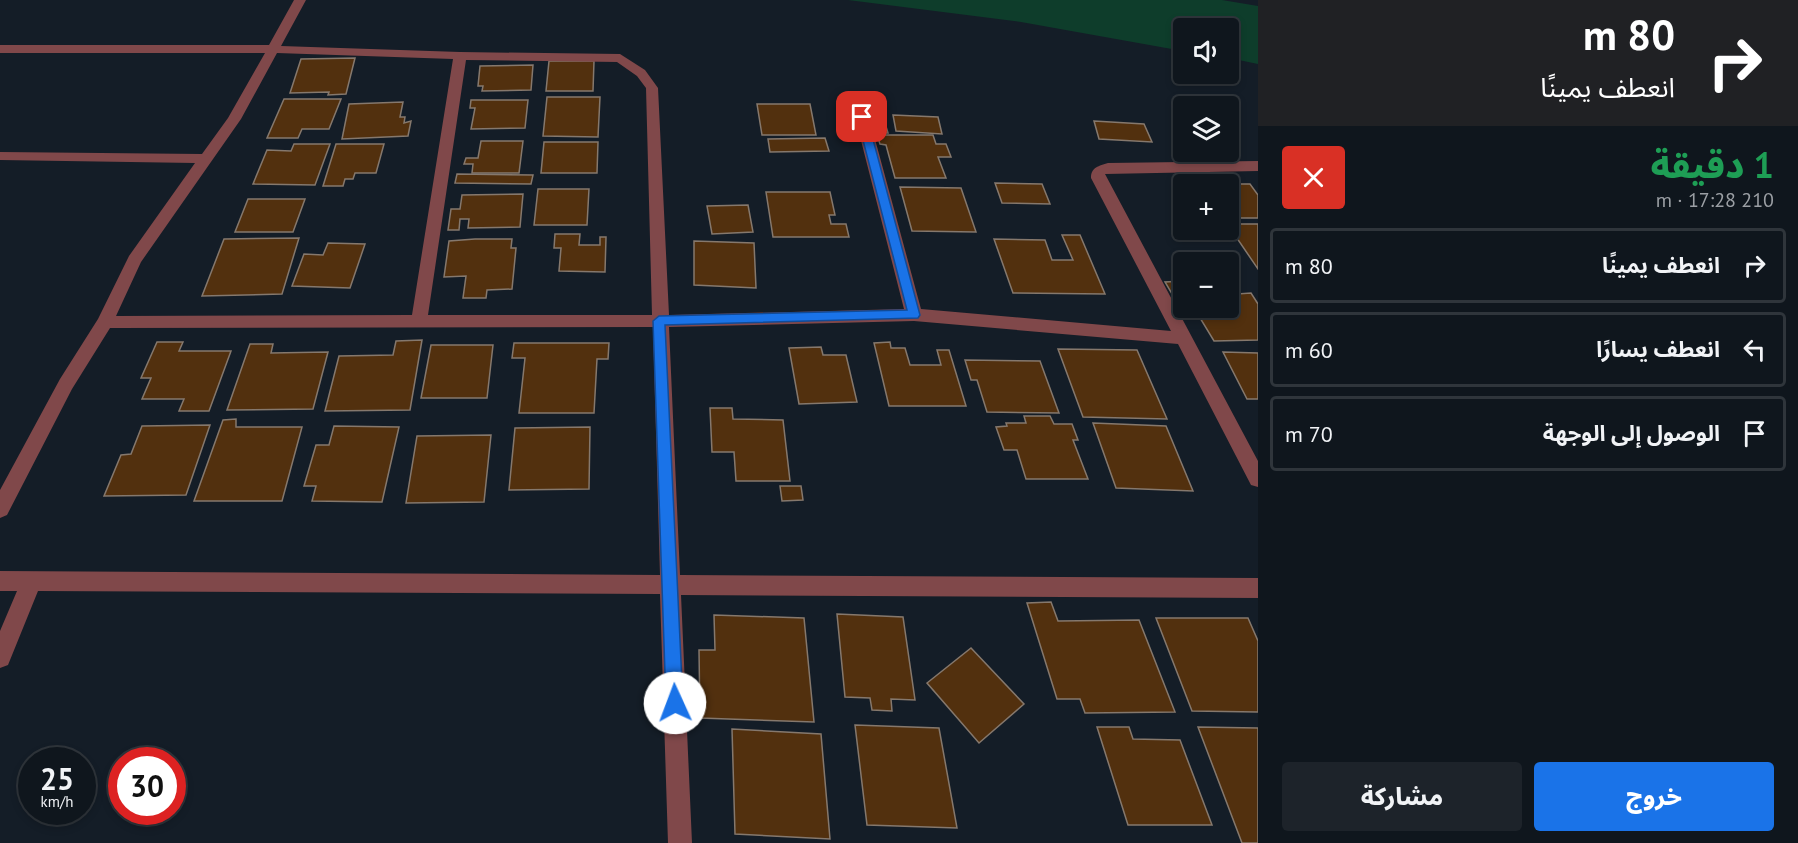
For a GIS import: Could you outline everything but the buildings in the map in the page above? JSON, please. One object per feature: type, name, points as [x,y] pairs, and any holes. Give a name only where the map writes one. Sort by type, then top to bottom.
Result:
[{"type":"street","points":[[0,509],[66,384],[105,322],[135,260],[234,119],[300,0]]},
{"type":"street","points":[[0,49],[274,49],[460,56],[620,58],[641,73],[652,88],[680,843]]},
{"type":"street","points":[[419,320],[460,56]]},
{"type":"street","points":[[862,117],[914,315]]},
{"type":"street","points":[[0,156],[207,159]]},
{"type":"street","points":[[1258,166],[1108,168],[1098,172],[1098,178],[1258,479]]},
{"type":"street","points":[[105,322],[659,321],[914,315],[1183,338]]},
{"type":"street","points":[[0,581],[31,583],[1258,588]]},
{"type":"street","points":[[0,657],[31,583]]},
{"type":"green space","points":[[848,0],[1222,0],[1258,6],[1258,64],[1239,60],[1239,18],[1173,18],[1173,49],[1021,22]]},
{"type":"route","points":[[675,703],[659,321],[914,315],[862,117]]}]
